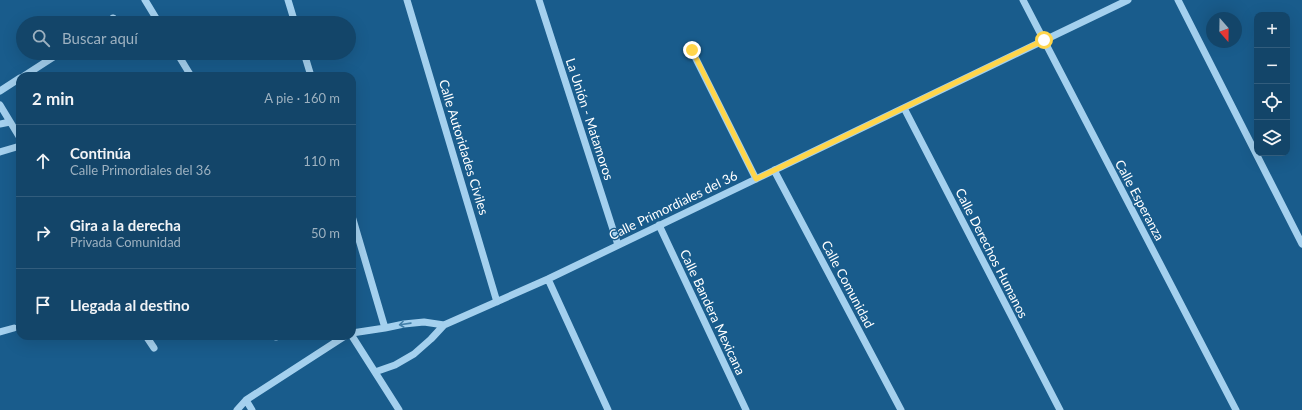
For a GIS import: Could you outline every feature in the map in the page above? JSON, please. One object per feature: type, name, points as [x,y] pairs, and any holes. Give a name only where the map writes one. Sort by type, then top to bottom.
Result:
[{"type":"street","points":[[145,0],[155,16]]},
{"type":"street","points":[[288,0],[293,16]]},
{"type":"street","name":"Calle Autoridades Civiles","points":[[408,0],[497,302]]},
{"type":"street","name":"La Unión - Matamoros","points":[[539,0],[618,245]]},
{"type":"street","name":"Calle Esperanza","points":[[1023,0],[1236,410]]},
{"type":"street","name":"Calle Primordiales del 36","points":[[375,372],[396,365],[414,354],[444,325],[548,279],[1128,0]]},
{"type":"street","points":[[1178,0],[1302,244]]},
{"type":"street","points":[[692,50],[756,179]]},
{"type":"street","points":[[30,72],[49,60]]},
{"type":"street","points":[[181,60],[189,72]]},
{"type":"street","points":[[306,60],[310,72]]},
{"type":"street","points":[[0,91],[16,81]]},
{"type":"street","points":[[0,105],[16,132]]},
{"type":"street","name":"Calle Derechos Humanos","points":[[904,108],[1060,410]]},
{"type":"street","points":[[0,124],[10,122]]},
{"type":"street","points":[[0,152],[16,147]]},
{"type":"street","name":"Calle Comunidad","points":[[774,170],[901,410]]},
{"type":"street","name":"Calle Bandera Mexicana","points":[[659,225],[746,410]]},
{"type":"street","points":[[356,230],[385,328]]},
{"type":"street","points":[[548,279],[608,410]]},
{"type":"street","points":[[356,332],[424,322],[444,325]]},
{"type":"street","points":[[0,332],[14,328]]},
{"type":"street","points":[[149,340],[154,348]]},
{"type":"street","points":[[237,410],[246,400],[339,340]]},
{"type":"street","points":[[355,340],[399,410]]},
{"type":"street","points":[[246,400],[252,410]]},
{"type":"route","points":[[692,50],[756,179],[1044,40]]}]
